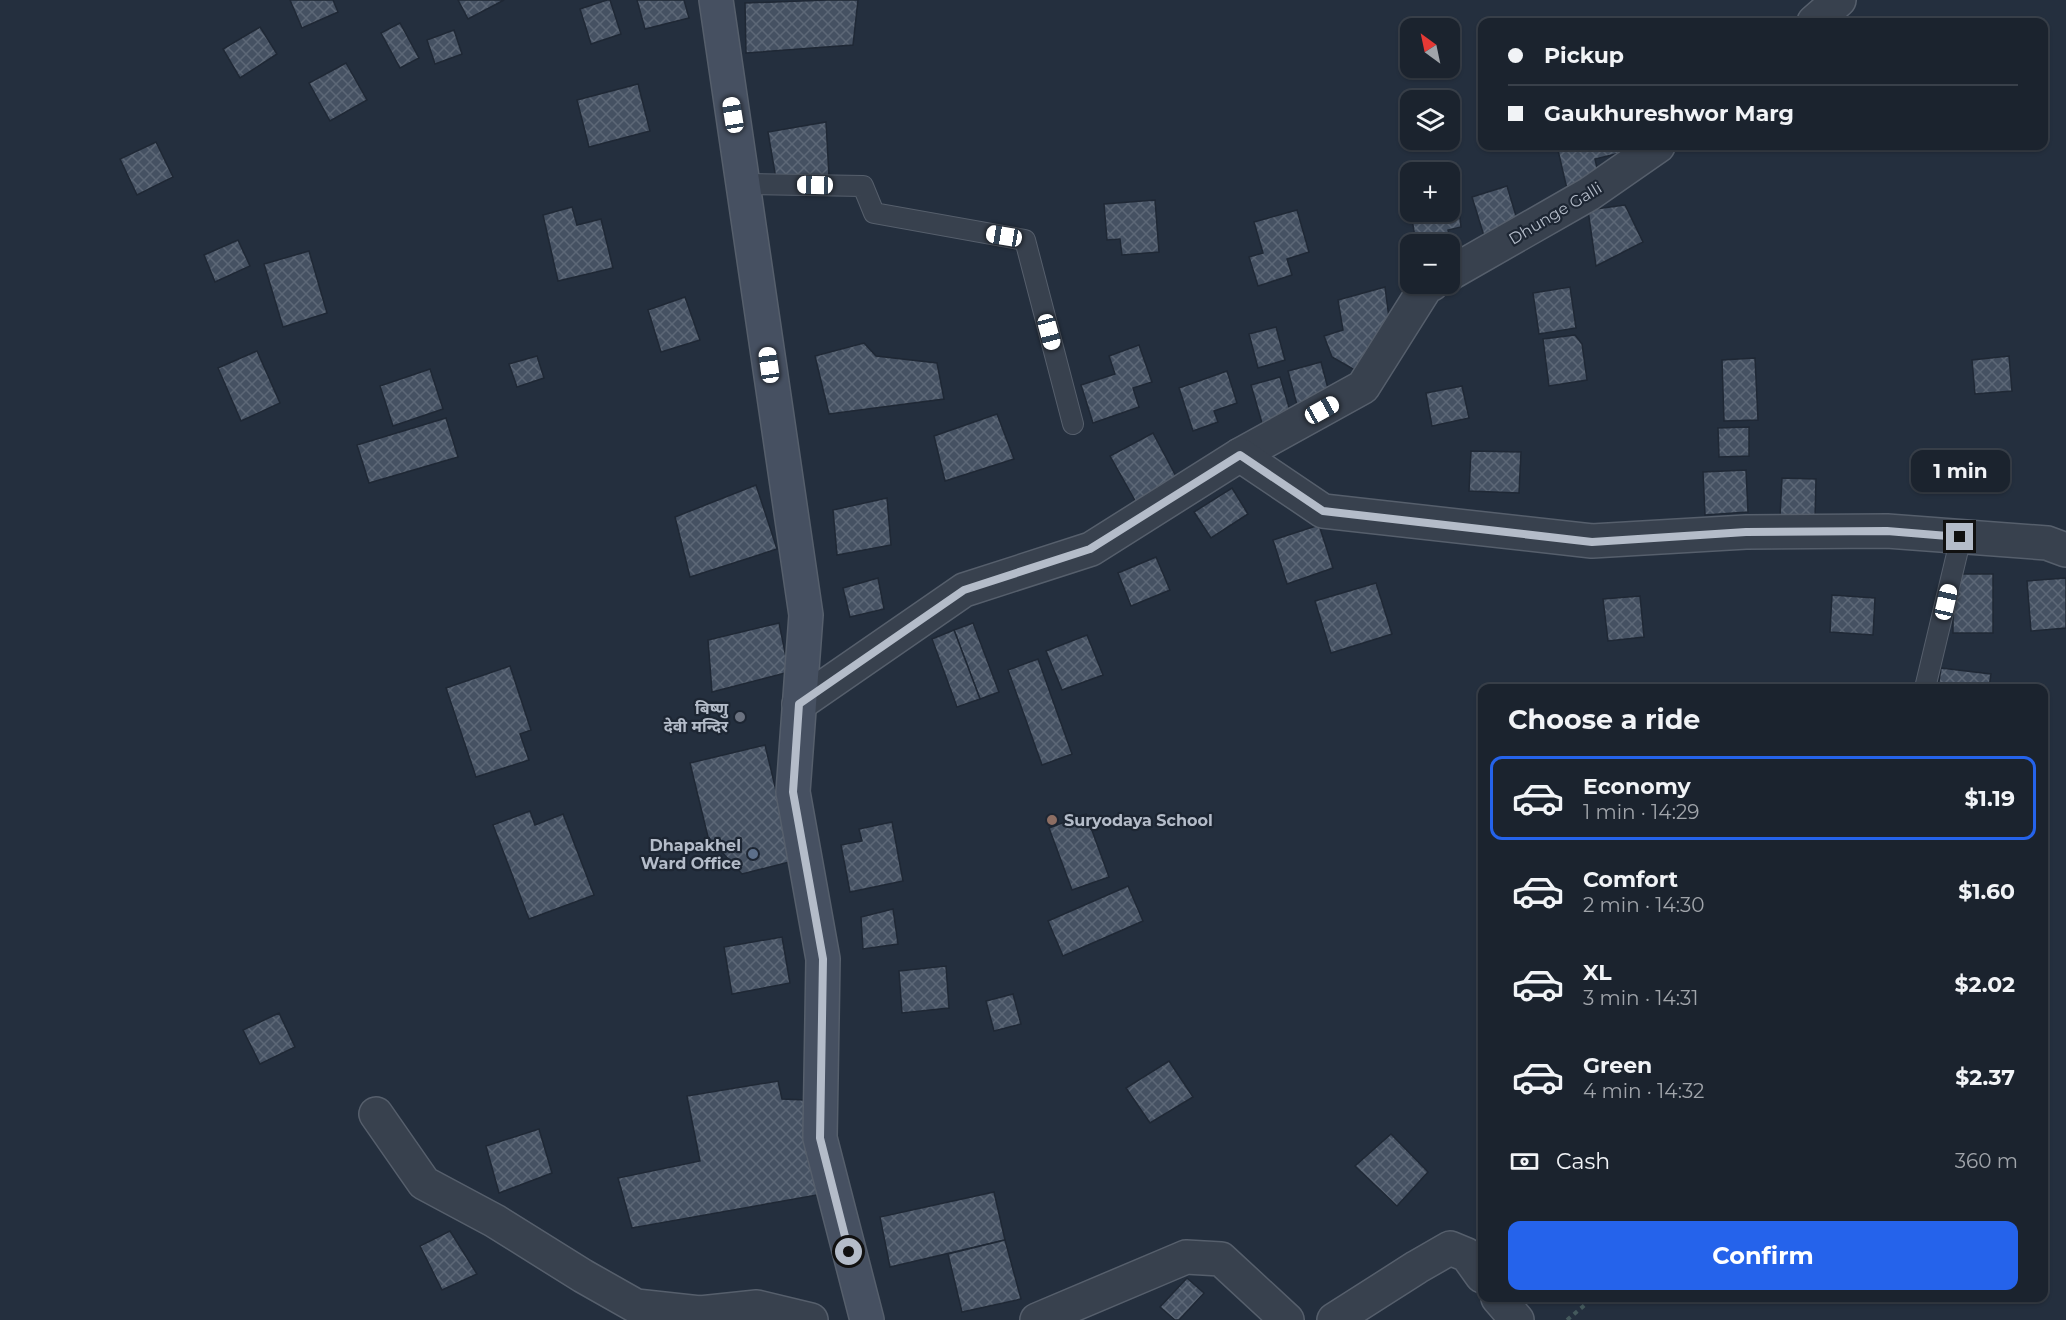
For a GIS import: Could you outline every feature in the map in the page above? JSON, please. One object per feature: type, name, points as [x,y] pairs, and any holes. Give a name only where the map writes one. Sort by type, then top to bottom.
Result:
[{"type":"main road","points":[[716,0],[806,615],[793,792],[823,959],[820,1138],[867,1320]]},
{"type":"street","points":[[1819,18],[1839,0]]},
{"type":"street","name":"Dhunge Galli","points":[[1460,268],[1589,194],[1652,150]]},
{"type":"street","points":[[799,704],[964,590],[1090,549],[1240,455],[1363,387],[1422,294]]},
{"type":"street","points":[[1240,455],[1323,511],[1592,542],[1746,532],[1887,531],[2047,543],[2066,550]]},
{"type":"street","points":[[376,1114],[424,1183],[495,1221],[636,1306],[700,1313],[758,1307],[811,1320]]},
{"type":"street","points":[[1334,1320],[1450,1248],[1467,1255],[1478,1270]]},
{"type":"street","points":[[1037,1320],[1186,1257],[1221,1259],[1287,1320]]},
{"type":"street","points":[[1501,1302],[1517,1320]]},
{"type":"lane","points":[[743,184],[862,186],[874,213],[1025,240],[1073,424]]},
{"type":"lane","points":[[1927,684],[1960,537]]},
{"type":"path","points":[[1567,1320],[1588,1302]]},
{"type":"building","points":[[290,0],[333,0],[338,12],[302,28]]},
{"type":"building","points":[[458,0],[504,0],[468,19]]},
{"type":"building","points":[[610,0],[621,34],[591,44],[580,9]]},
{"type":"building","points":[[637,0],[684,0],[689,18],[645,29]]},
{"type":"building","points":[[858,0],[853,45],[746,53],[745,3]]},
{"type":"building","points":[[400,23],[419,58],[400,68],[381,33]]},
{"type":"building","points":[[260,27],[277,54],[240,78],[223,49]]},
{"type":"building","points":[[454,30],[462,54],[435,64],[427,40]]},
{"type":"building","points":[[346,63],[367,100],[330,121],[309,83]]},
{"type":"building","points":[[638,84],[650,131],[589,147],[577,100]]},
{"type":"building","points":[[826,122],[829,176],[776,179],[768,132]]},
{"type":"building","points":[[156,142],[173,177],[137,195],[120,159]]},
{"type":"building","points":[[1558,150],[1632,150],[1595,159],[1600,181],[1567,189]]},
{"type":"building","points":[[1507,186],[1519,226],[1484,236],[1472,197]]},
{"type":"building","points":[[1155,200],[1159,252],[1122,255],[1120,239],[1107,240],[1104,204]]},
{"type":"building","points":[[1625,205],[1643,242],[1596,266],[1588,210]]},
{"type":"building","points":[[572,207],[577,225],[601,219],[613,268],[558,281],[543,215]]},
{"type":"building","points":[[1297,210],[1309,252],[1287,259],[1292,275],[1258,286],[1249,257],[1263,253],[1254,222]]},
{"type":"building","points":[[1460,219],[1461,227],[1448,230],[1449,234],[1414,234],[1413,222],[1460,222]]},
{"type":"building","points":[[238,240],[250,266],[215,282],[204,255]]},
{"type":"building","points":[[309,251],[327,313],[283,327],[264,264]]},
{"type":"building","points":[[1385,287],[1389,318],[1360,373],[1332,357],[1324,336],[1343,330],[1338,300]]},
{"type":"building","points":[[1570,287],[1576,328],[1539,334],[1533,293]]},
{"type":"building","points":[[685,297],[700,340],[661,352],[648,310]]},
{"type":"building","points":[[1276,327],[1285,360],[1258,368],[1249,334]]},
{"type":"building","points":[[1575,335],[1582,344],[1587,380],[1549,386],[1543,339]]},
{"type":"building","points":[[864,343],[876,356],[937,363],[944,399],[829,414],[815,356]]},
{"type":"building","points":[[1139,345],[1152,382],[1133,388],[1139,407],[1093,423],[1081,385],[1115,374],[1109,356]]},
{"type":"building","points":[[257,351],[280,403],[241,421],[218,368]]},
{"type":"building","points":[[537,356],[544,378],[517,387],[509,364]]},
{"type":"building","points":[[2009,356],[2012,391],[1975,394],[1972,360]]},
{"type":"building","points":[[1755,358],[1758,420],[1724,421],[1722,360]]},
{"type":"building","points":[[1321,362],[1330,396],[1297,405],[1288,371]]},
{"type":"building","points":[[430,369],[443,409],[393,426],[380,386]]},
{"type":"building","points":[[1227,371],[1237,403],[1214,411],[1218,422],[1193,431],[1179,388]]},
{"type":"building","points":[[1280,377],[1291,414],[1262,423],[1251,385]]},
{"type":"building","points":[[1462,386],[1469,418],[1432,426],[1426,393]]},
{"type":"building","points":[[997,414],[1014,459],[945,481],[934,436]]},
{"type":"building","points":[[446,418],[458,457],[369,483],[357,445]]},
{"type":"building","points":[[1749,427],[1749,456],[1719,457],[1718,428]]},
{"type":"building","points":[[1153,433],[1179,482],[1137,504],[1110,456]]},
{"type":"building","points":[[1471,451],[1521,452],[1519,493],[1469,491]]},
{"type":"building","points":[[1746,470],[1748,512],[1705,515],[1703,472]]},
{"type":"building","points":[[1782,478],[1816,479],[1815,518],[1780,517]]},
{"type":"building","points":[[756,485],[777,549],[690,577],[675,517]]},
{"type":"building","points":[[1232,488],[1248,514],[1211,538],[1194,512]]},
{"type":"building","points":[[887,498],[891,545],[837,555],[833,510]]},
{"type":"building","points":[[1319,525],[1333,568],[1287,584],[1273,540]]},
{"type":"building","points":[[1156,557],[1170,590],[1131,606],[1118,573]]},
{"type":"building","points":[[1953,574],[1993,574],[1993,633],[1953,633]]},
{"type":"building","points":[[878,578],[884,609],[850,617],[843,588]]},
{"type":"building","points":[[2066,578],[2066,628],[2031,631],[2027,581]]},
{"type":"building","points":[[1376,583],[1392,634],[1331,653],[1315,601]]},
{"type":"building","points":[[1832,595],[1875,598],[1873,635],[1830,632]]},
{"type":"building","points":[[1640,596],[1644,637],[1608,641],[1603,599]]},
{"type":"building","points":[[779,623],[789,672],[712,692],[708,640]]},
{"type":"building","points":[[973,623],[999,692],[980,699],[954,630]]},
{"type":"building","points":[[954,630],[980,699],[957,707],[932,639]]},
{"type":"building","points":[[1087,635],[1103,675],[1062,690],[1046,651]]},
{"type":"building","points":[[1038,659],[1072,754],[1042,765],[1008,670]]},
{"type":"building","points":[[510,666],[531,730],[520,734],[529,760],[476,777],[446,688]]},
{"type":"building","points":[[1941,668],[1991,674],[1990,684],[1939,684]]},
{"type":"building","points":[[765,745],[793,861],[742,874],[708,837],[690,763]]},
{"type":"building","points":[[530,811],[535,825],[563,814],[594,895],[529,919],[493,825]]},
{"type":"building","points":[[1086,814],[1109,877],[1072,890],[1049,828]]},
{"type":"building","points":[[892,822],[903,881],[850,892],[841,845],[862,841],[859,829]]},
{"type":"building","points":[[1128,886],[1143,921],[1063,956],[1048,921]]},
{"type":"building","points":[[893,909],[898,944],[863,949],[861,917]]},
{"type":"building","points":[[782,937],[790,983],[732,994],[724,947]]},
{"type":"building","points":[[946,966],[949,1008],[902,1013],[899,971]]},
{"type":"building","points":[[1013,994],[1021,1024],[994,1031],[986,1001]]},
{"type":"building","points":[[279,1013],[295,1047],[260,1064],[243,1030]]},
{"type":"building","points":[[1169,1061],[1193,1097],[1150,1123],[1126,1088]]},
{"type":"building","points":[[778,1081],[782,1099],[805,1100],[817,1195],[632,1228],[618,1178],[700,1161],[687,1096]]},
{"type":"building","points":[[539,1129],[552,1173],[499,1193],[486,1146]]},
{"type":"building","points":[[1391,1134],[1428,1172],[1397,1206],[1355,1166]]},
{"type":"building","points":[[994,1192],[1005,1240],[890,1267],[880,1217]]},
{"type":"building","points":[[450,1231],[477,1274],[442,1290],[420,1246]]},
{"type":"building","points":[[1005,1240],[1021,1299],[962,1312],[948,1254]]},
{"type":"building","points":[[1187,1278],[1204,1293],[1179,1320],[1175,1320],[1160,1307]]},
{"type":"place","name":"बिष्णु देवी मन्दिर","points":[[740,717]]},
{"type":"place","name":"Suryodaya School","points":[[1052,820]]},
{"type":"place","name":"Dhapakhel Ward Office","points":[[753,854]]},
{"type":"route","points":[[849,1252],[820,1138],[823,959],[793,792],[799,704],[964,590],[1090,549],[1240,455],[1323,511],[1592,542],[1746,532],[1887,531],[1960,537]]}]
